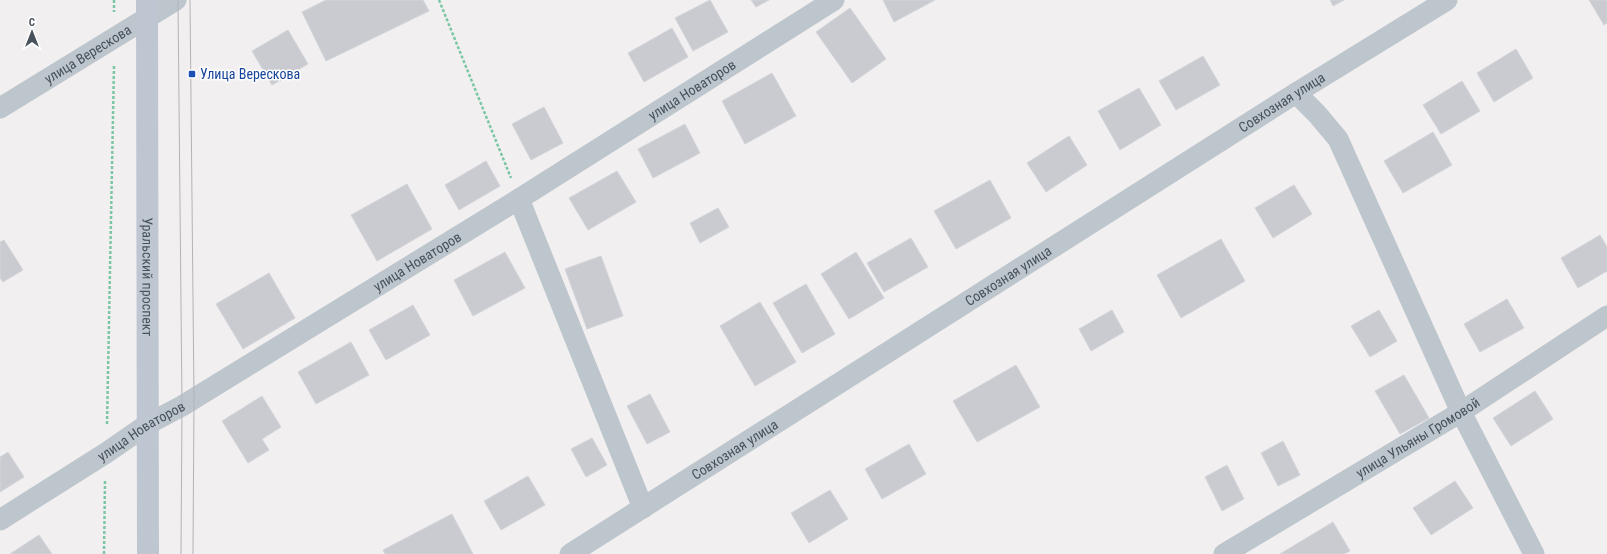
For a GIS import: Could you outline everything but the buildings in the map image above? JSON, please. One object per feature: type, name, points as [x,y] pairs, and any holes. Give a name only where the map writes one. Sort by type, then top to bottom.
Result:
[{"type":"main road","name":"Уральский проспект","points":[[147,9],[148,554]]},
{"type":"street","name":"улица Верескова","points":[[0,108],[114,39],[147,9],[176,0]]},
{"type":"street","name":"улица Новаторов","points":[[0,520],[106,453],[148,424],[182,406],[519,199],[834,0]]},
{"type":"street","name":"Совхозная улица","points":[[570,554],[1296,93],[1447,0]]},
{"type":"street","points":[[1296,93],[1317,114],[1338,139],[1462,412],[1534,554]]},
{"type":"street","points":[[519,199],[643,508]]},
{"type":"street","name":"улица Ульяны Громовой","points":[[1224,554],[1462,412],[1607,316]]},
{"type":"path","points":[[104,554],[114,0]]},
{"type":"path","points":[[439,0],[519,199]]},
{"type":"tram line","points":[[178,0],[182,406],[181,554]]},
{"type":"tram line","points":[[190,0],[194,398],[193,554]]},
{"type":"place","name":"Улица Верескова","points":[[192,74]]}]
